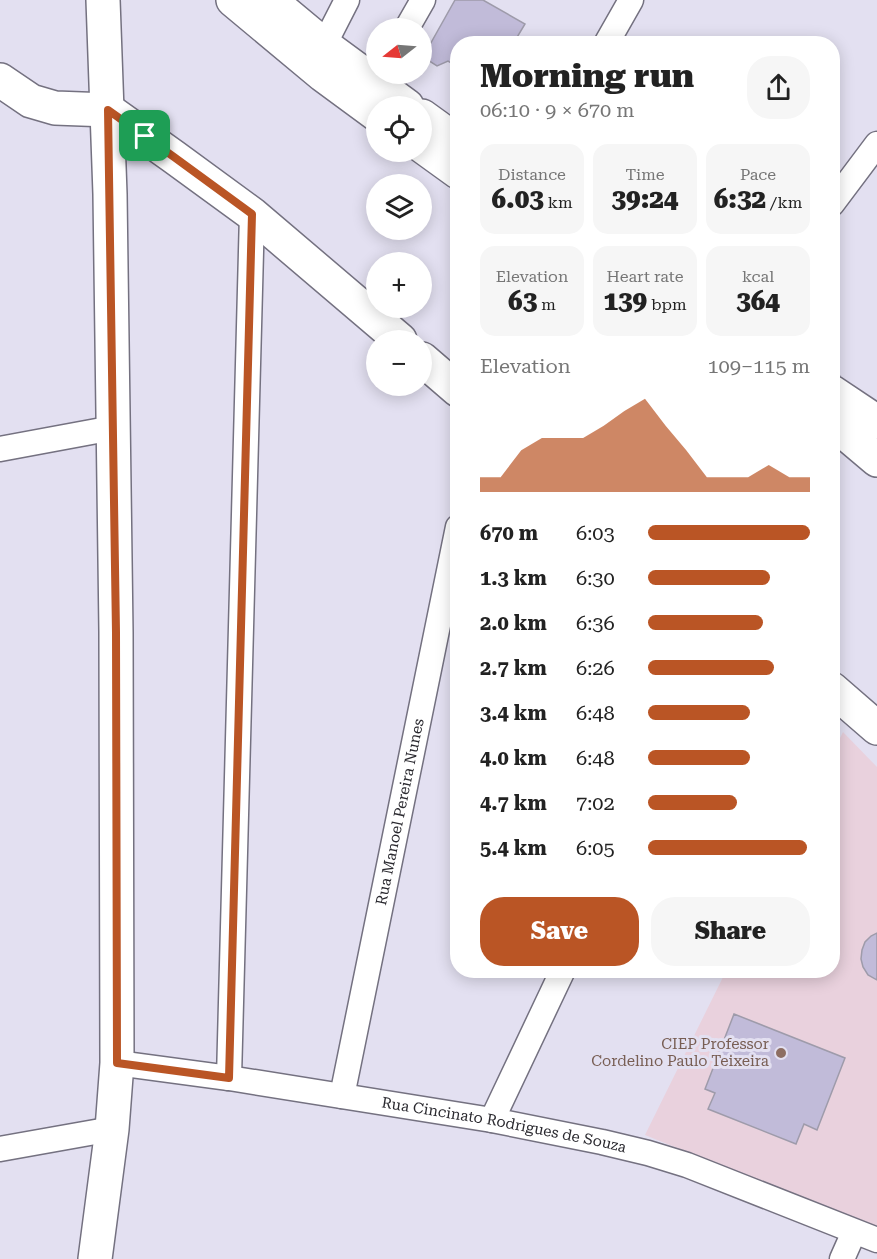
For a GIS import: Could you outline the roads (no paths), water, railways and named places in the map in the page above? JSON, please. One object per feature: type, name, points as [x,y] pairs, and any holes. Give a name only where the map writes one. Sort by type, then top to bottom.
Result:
[{"type":"main road","points":[[94,1259],[112,1129],[117,1063],[116,632],[108,110],[103,0]]},
{"type":"main road","points":[[233,0],[323,75],[378,91]]},
{"type":"main road","points":[[270,0],[378,91]]},
{"type":"main road","points":[[2,84],[31,101],[55,108],[108,110],[252,214],[388,330]]},
{"type":"main road","points":[[432,123],[450,136]]},
{"type":"main road","points":[[432,153],[450,166]]},
{"type":"main road","points":[[432,368],[450,383]]},
{"type":"main road","points":[[840,397],[877,422]]},
{"type":"main road","points":[[840,429],[877,460]]},
{"type":"main road","points":[[840,695],[877,728]]},
{"type":"street","points":[[324,45],[347,0]]},
{"type":"street","points":[[413,18],[423,0]]},
{"type":"street","points":[[611,36],[631,0]]},
{"type":"street","points":[[840,193],[877,144]]},
{"type":"street","points":[[229,1078],[252,214]]},
{"type":"street","points":[[0,449],[113,428]]},
{"type":"street","name":"Rua Manoel Pereira Nunes","points":[[342,1096],[450,566]]},
{"type":"street","points":[[492,1120],[559,978]]},
{"type":"street","name":"Rua Cincinato Rodrigues de Souza","points":[[117,1063],[229,1078],[492,1120],[602,1142],[687,1165],[877,1240]]},
{"type":"street","points":[[0,1149],[112,1129]]},
{"type":"street","points":[[842,1259],[854,1232]]},
{"type":"place","name":"CIEP Professor Cordelino Paulo Teixeira","points":[[781,1053]]}]
